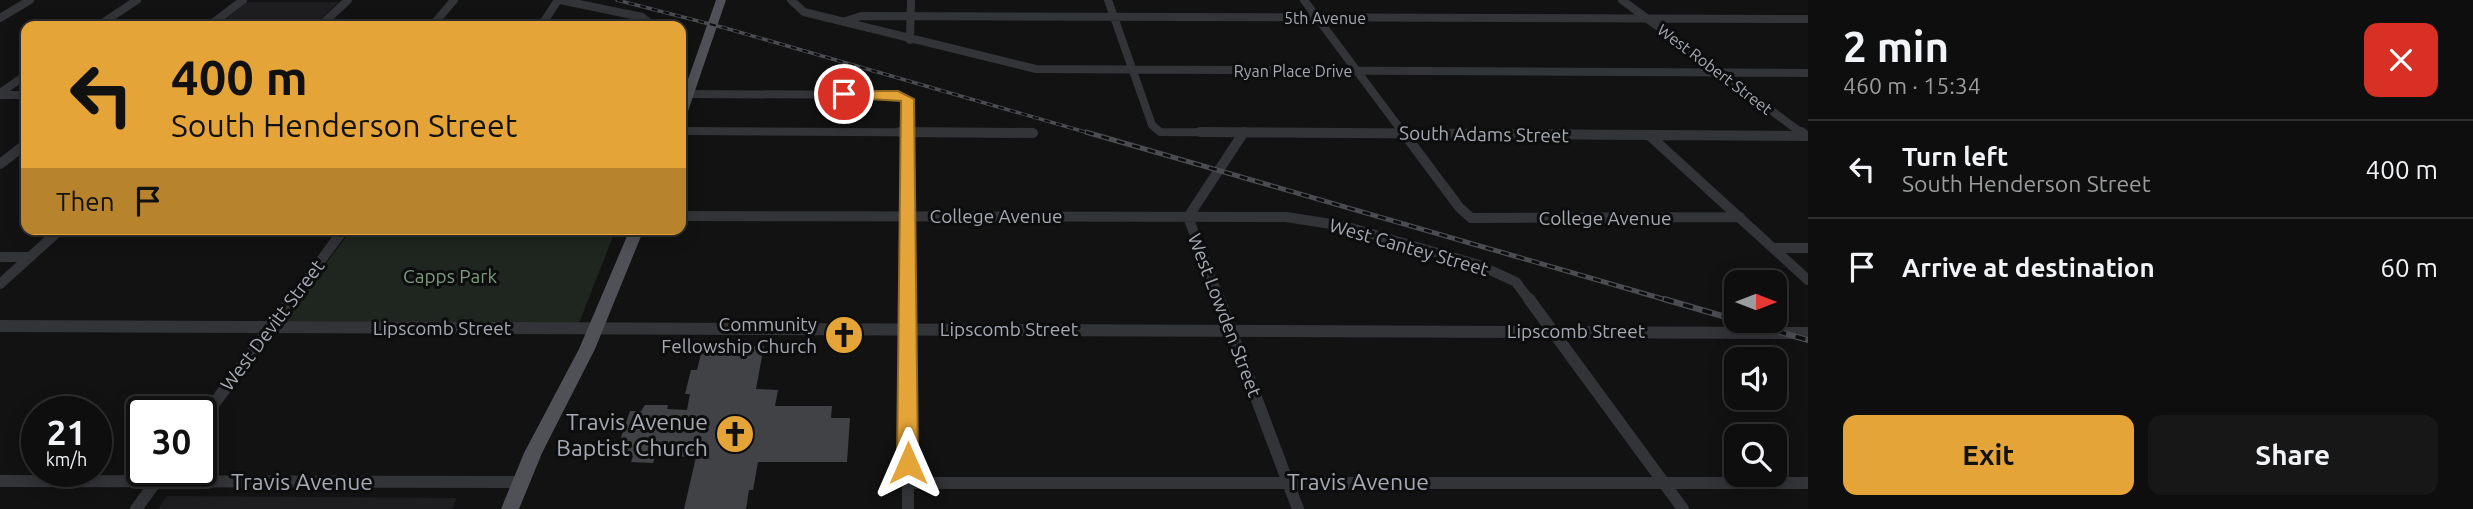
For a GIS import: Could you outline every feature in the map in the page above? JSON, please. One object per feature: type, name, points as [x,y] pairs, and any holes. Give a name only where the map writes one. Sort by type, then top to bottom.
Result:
[{"type":"main road","points":[[686,91],[721,0]]},
{"type":"main road","points":[[510,509],[596,329],[635,235]]},
{"type":"street","points":[[0,18],[30,0]]},
{"type":"street","points":[[106,21],[137,0]]},
{"type":"street","points":[[216,21],[243,0]]},
{"type":"street","points":[[325,21],[348,0]]},
{"type":"street","points":[[436,21],[454,0]]},
{"type":"street","points":[[544,21],[559,0],[650,21]]},
{"type":"street","name":"Ryan Place Drive","points":[[791,0],[804,12],[1025,68],[1808,73]]},
{"type":"street","points":[[910,40],[911,0]]},
{"type":"street","points":[[1108,0],[1134,70]]},
{"type":"street","points":[[1304,0],[1404,133]]},
{"type":"street","name":"West Robert Street","points":[[1622,0],[1807,137]]},
{"type":"street","name":"5th Avenue","points":[[844,22],[861,16],[1808,19]]},
{"type":"street","name":"South Adams Street","points":[[1134,70],[1152,125],[1160,132],[1807,137]]},
{"type":"street","points":[[0,94],[21,79]]},
{"type":"street","points":[[0,94],[21,95]]},
{"type":"street","points":[[686,94],[898,95],[907,99],[908,509]]},
{"type":"street","points":[[686,131],[1033,133]]},
{"type":"street","name":"West Lowden Street","points":[[1244,132],[1188,216],[1298,509]]},
{"type":"street","name":"College Avenue","points":[[1404,133],[1459,207],[1471,218],[1740,217]]},
{"type":"street","points":[[1650,136],[1808,280]]},
{"type":"street","points":[[0,164],[21,148]]},
{"type":"street","name":"College Avenue","points":[[686,216],[1188,216],[1286,217],[1311,220]]},
{"type":"street","name":"West Cantey Street","points":[[1311,220],[1345,226],[1500,272],[1516,282],[1684,509]]},
{"type":"street","points":[[0,284],[54,235]]},
{"type":"street","name":"West Devitt Street","points":[[217,400],[340,235]]},
{"type":"street","points":[[1773,248],[1808,248]]},
{"type":"street","points":[[0,257],[30,257]]},
{"type":"street","name":"Lipscomb Street","points":[[0,326],[1808,332]]},
{"type":"street","name":"Travis Avenue","points":[[0,481],[126,478]]},
{"type":"street","name":"Travis Avenue","points":[[217,478],[521,482]]},
{"type":"street","name":"Travis Avenue","points":[[908,483],[1808,483]]},
{"type":"street","points":[[136,509],[152,487]]},
{"type":"shaded area","points":[[247,2],[339,2],[318,21],[223,21]]},
{"type":"shaded area","points":[[167,496],[457,498],[452,509],[158,509]]},
{"type":"green space","name":"Capps Park","points":[[348,235],[614,235],[579,323],[283,321]]},
{"type":"building","name":"Travis Avenue Baptist Church","points":[[703,346],[764,346],[756,389],[778,390],[775,406],[832,406],[831,418],[850,418],[847,462],[758,462],[746,509],[684,509],[696,457],[655,456],[653,463],[631,462],[633,456],[626,455],[628,449],[617,449],[630,411],[641,411],[645,405],[668,405],[667,409],[687,410],[690,394],[685,394],[691,370],[697,370]]},
{"type":"railway","points":[[617,0],[725,28],[1092,134]]},
{"type":"railway","points":[[1086,132],[1670,301]]},
{"type":"railway","points":[[1664,299],[1724,316]]},
{"type":"railway","points":[[1784,333],[1808,340]]},
{"type":"place","name":"Community Fellowship Church","points":[[844,335]]},
{"type":"place","name":"Travis Avenue Baptist Church","points":[[735,434]]},
{"type":"route","points":[[844,94],[898,95],[907,99],[908,463]]}]
